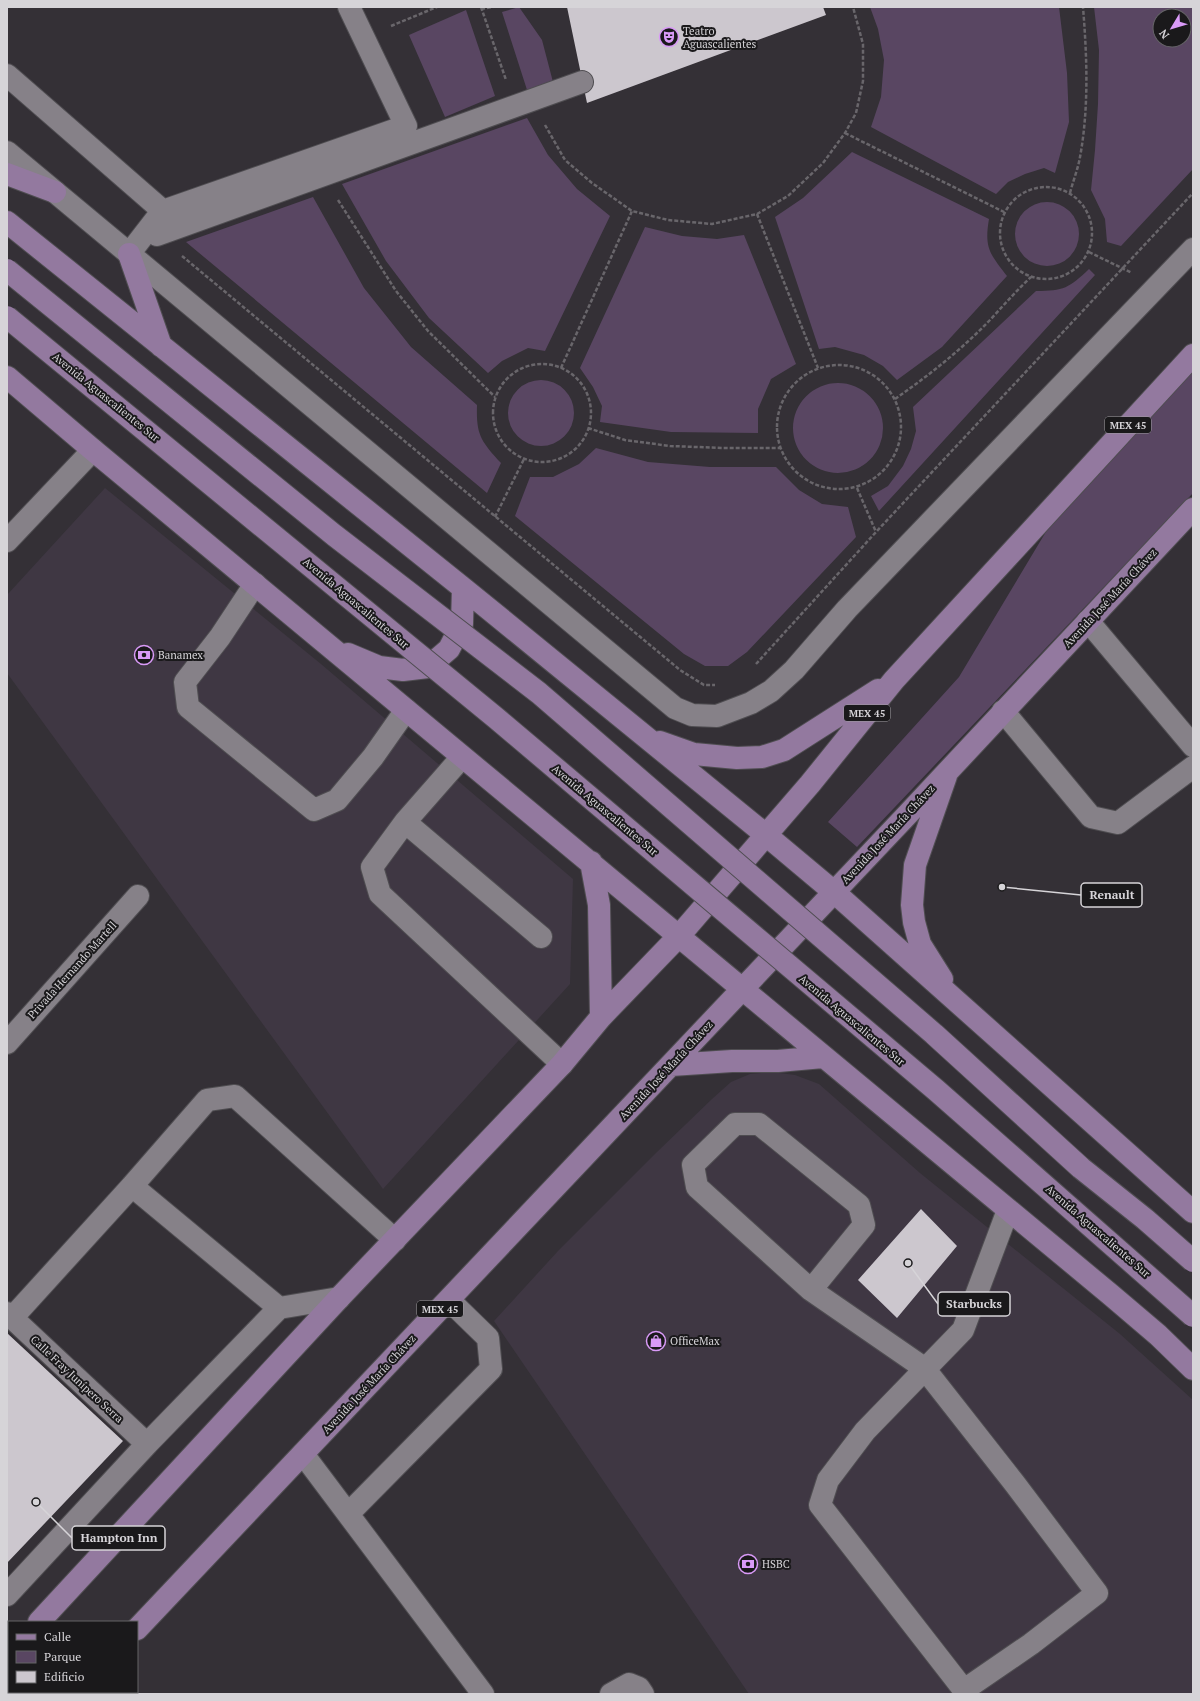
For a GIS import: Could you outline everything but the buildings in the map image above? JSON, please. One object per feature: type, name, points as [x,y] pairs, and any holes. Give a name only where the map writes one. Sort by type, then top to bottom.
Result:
[{"type":"main road","points":[[7,174],[55,192]]},
{"type":"main road","points":[[7,222],[463,588],[766,835],[834,892],[1193,1212]]},
{"type":"main road","points":[[128,254],[161,346]]},
{"type":"main road","points":[[7,270],[334,535],[539,693],[934,1034],[1081,1168],[1145,1219],[1193,1261]]},
{"type":"main road","name":"Avenida Aguascalientes Sur","points":[[7,316],[502,724],[936,1090],[1193,1316]]},
{"type":"main road","name":"MEX 45","points":[[40,1621],[339,1298],[562,1064],[601,1017],[679,936],[810,784],[894,680],[1193,354]]},
{"type":"main road","points":[[7,376],[93,450],[462,757],[591,862],[1158,1335],[1193,1369]]},
{"type":"main road","name":"Avenida José María Chávez","points":[[138,1628],[671,1065],[1193,509]]},
{"type":"main road","points":[[329,646],[379,667],[404,670],[428,667],[449,648],[462,624],[463,588]]},
{"type":"main road","points":[[632,727],[657,741],[694,754],[737,758],[762,757],[784,750],[894,680]]},
{"type":"main road","points":[[948,770],[915,865],[912,905],[920,944],[956,1002]]},
{"type":"main road","points":[[591,862],[599,905],[601,1017]]},
{"type":"main road","points":[[671,1065],[732,1060],[778,1061],[823,1057]]},
{"type":"street","points":[[128,254],[163,210],[406,126],[349,7]]},
{"type":"street","points":[[7,75],[163,210]]},
{"type":"street","points":[[157,235],[582,82]]},
{"type":"street","points":[[7,152],[675,708],[692,715],[717,716],[752,704],[771,691],[794,670],[847,609],[1193,249]]},
{"type":"street","points":[[7,541],[93,450]]},
{"type":"street","points":[[255,584],[220,637],[185,682],[188,707],[314,810],[337,800],[373,757],[406,710]]},
{"type":"street","points":[[1088,621],[1193,746]]},
{"type":"street","points":[[1003,711],[1091,817],[1118,823],[1193,767]]},
{"type":"street","points":[[462,757],[405,822],[372,867],[380,894],[562,1064]]},
{"type":"street","points":[[405,822],[541,937]]},
{"type":"street","name":"Privada Hernando Martell","points":[[7,1043],[138,896]]},
{"type":"street","points":[[10,1316],[132,1186],[207,1100],[235,1096],[395,1240]]},
{"type":"street","points":[[810,1290],[864,1225],[860,1205],[759,1124],[735,1124],[693,1165],[697,1187],[810,1290],[924,1368],[1015,1484],[1097,1593],[966,1692],[820,1505],[828,1480],[860,1437],[924,1368],[963,1330],[1008,1210]]},
{"type":"street","points":[[132,1186],[279,1308]]},
{"type":"street","points":[[7,1595],[147,1444],[279,1308],[339,1298]]},
{"type":"street","points":[[348,1514],[491,1369],[488,1338],[449,1300]]},
{"type":"street","name":"Calle Fray Junípero Serra","points":[[10,1316],[147,1444]]},
{"type":"street","points":[[303,1454],[483,1694]]},
{"type":"street","points":[[611,1694],[629,1684],[640,1688],[644,1694]]},
{"type":"path","points":[[391,26],[437,7]]},
{"type":"path","points":[[493,7],[481,8],[515,105]]},
{"type":"path","points":[[536,98],[547,131],[566,160],[592,183],[632,211],[668,220],[712,224],[757,214],[788,196],[824,163],[856,114],[863,81],[863,44],[853,7]]},
{"type":"path","points":[[1070,193],[1080,159],[1085,121],[1087,87],[1084,7]]},
{"type":"path","points":[[845,133],[1004,212]]},
{"type":"path","points":[[322,175],[396,291],[428,331],[495,398]]},
{"type":"path","points":[[1037,186],[1052,186],[1070,193],[1084,207],[1091,221],[1092,238],[1089,252],[1078,266],[1064,276],[1048,279],[1031,277],[1011,264],[1004,254],[999,238],[1000,222],[1004,212],[1007,206],[1022,192],[1037,186]]},
{"type":"path","points":[[753,668],[876,532],[1193,193]]},
{"type":"path","points":[[561,368],[632,211]]},
{"type":"path","points":[[757,214],[818,368]]},
{"type":"path","points":[[157,235],[680,670],[704,685],[720,686]]},
{"type":"path","points":[[1089,252],[1158,285]]},
{"type":"path","points":[[895,399],[918,383],[958,350],[989,322],[1013,294],[1031,277]]},
{"type":"path","points":[[543,364],[561,368],[578,380],[590,405],[588,428],[584,439],[562,458],[545,462],[524,458],[510,450],[500,438],[493,420],[495,398],[499,388],[511,374],[526,366],[543,364]]},
{"type":"path","points":[[839,365],[861,369],[880,380],[895,399],[900,414],[902,431],[897,452],[886,469],[869,483],[857,488],[837,490],[819,487],[800,476],[787,461],[780,448],[778,440],[778,418],[788,391],[805,375],[818,368],[839,365]]},
{"type":"path","points":[[588,428],[625,440],[670,446],[780,448]]},
{"type":"path","points":[[481,546],[524,458]]},
{"type":"path","points":[[857,488],[876,532],[901,553]]},
{"type":"shaded area","points":[[105,488],[321,664],[573,879],[570,984],[383,1189],[7,673],[7,595]]},
{"type":"shaded area","points":[[772,1072],[795,1075],[819,1084],[920,1173],[1120,1334],[1193,1400],[1193,1694],[749,1694],[494,1321],[558,1251],[712,1099],[731,1082],[750,1074]]},
{"type":"green space","points":[[519,7],[542,40],[553,82],[528,93],[502,12]]},
{"type":"green space","points":[[870,7],[1059,7],[1067,73],[1069,122],[1055,173],[1044,168],[1025,174],[1008,182],[996,194],[871,127],[881,97],[884,60],[878,29]]},
{"type":"green space","points":[[1094,7],[1193,7],[1193,169],[1121,246],[1107,242],[1105,219],[1091,190],[1098,104],[1099,50]]},
{"type":"green space","points":[[466,10],[495,96],[445,117],[409,35]]},
{"type":"green space","points":[[527,118],[548,155],[577,189],[610,216],[545,351],[528,348],[502,361],[488,373],[429,318],[386,261],[342,184]]},
{"type":"green space","points":[[852,152],[989,219],[987,237],[988,244],[996,262],[1007,276],[942,347],[897,380],[883,366],[864,355],[835,347],[819,349],[775,217],[803,198]]},
{"type":"green space","points":[[313,197],[364,288],[411,347],[477,405],[478,424],[481,437],[484,443],[501,463],[487,493],[186,242]]},
{"type":"green space","points":[[1047,202],[1065,208],[1073,216],[1079,234],[1073,252],[1065,260],[1047,266],[1029,260],[1021,252],[1015,234],[1021,216],[1029,208]]},
{"type":"green space","points":[[645,227],[682,236],[717,239],[744,235],[796,364],[771,379],[758,409],[758,433],[671,432],[600,422],[602,406],[593,387],[580,368]]},
{"type":"green space","points":[[1089,269],[1095,275],[879,511],[871,496],[888,486],[903,466],[911,449],[916,431],[913,407],[1036,291],[1053,290],[1066,287]]},
{"type":"green space","points":[[1193,362],[1193,493],[857,847],[828,822],[959,677],[1062,505]]},
{"type":"green space","points":[[535,380],[547,380],[554,382],[565,389],[572,400],[574,413],[572,426],[565,437],[554,444],[547,446],[535,446],[528,444],[517,437],[510,426],[508,419],[508,407],[510,400],[517,389],[528,382]]},
{"type":"green space","points":[[838,383],[855,386],[870,396],[880,411],[883,428],[880,445],[870,460],[855,470],[838,473],[821,470],[806,460],[796,445],[793,428],[796,411],[806,396],[821,386]]},
{"type":"green space","points":[[596,448],[648,462],[710,467],[776,467],[799,490],[822,504],[848,507],[856,537],[747,652],[728,666],[705,666],[684,654],[515,516],[530,477],[553,477],[579,464]]},
{"type":"place","name":"Teatro Aguascalientes","points":[[669,37]]},
{"type":"place","name":"Banamex","points":[[144,655]]},
{"type":"place","name":"Renault","points":[[1002,887]]},
{"type":"place","name":"Starbucks","points":[[908,1263]]},
{"type":"place","name":"OfficeMax","points":[[656,1341]]},
{"type":"place","name":"Hampton Inn","points":[[36,1502]]},
{"type":"place","name":"HSBC","points":[[748,1564]]}]
